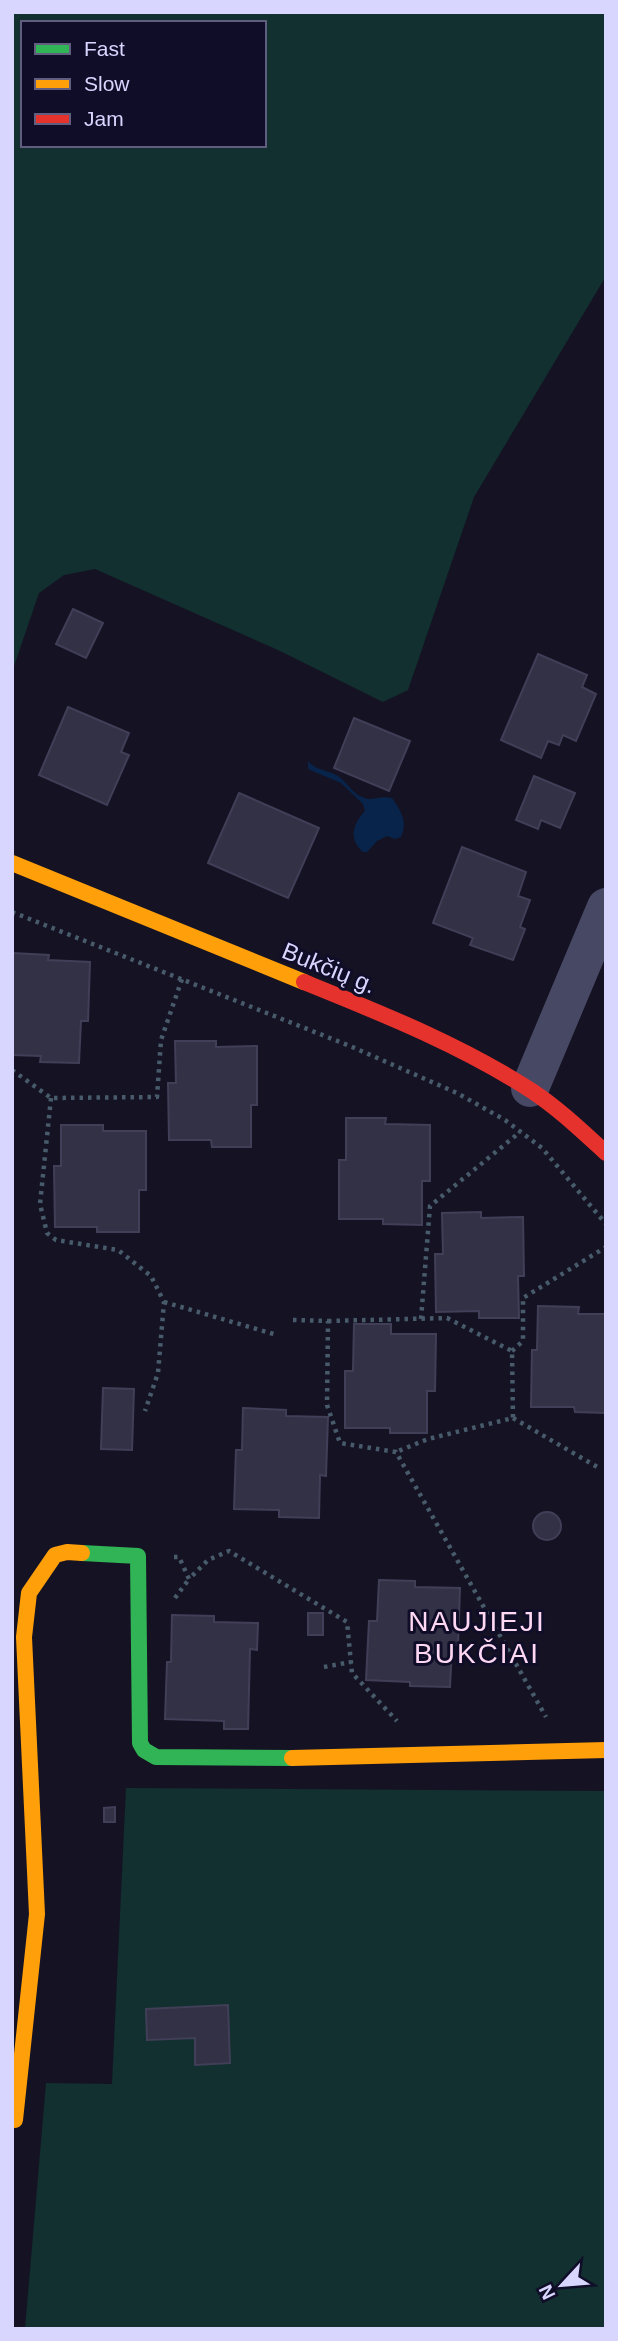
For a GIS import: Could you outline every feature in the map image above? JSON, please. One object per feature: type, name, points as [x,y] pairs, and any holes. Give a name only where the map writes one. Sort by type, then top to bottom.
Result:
[{"type":"street","name":"Bukčių g.","points":[[12,863],[365,1007],[486,1061],[530,1088],[582,1128],[606,1153]]},
{"type":"street","points":[[530,1088],[606,907]]},
{"type":"street","points":[[15,2120],[37,1913],[24,1637],[29,1593],[55,1556],[67,1552],[138,1556],[140,1743],[144,1750],[156,1757],[323,1758],[606,1750]]},
{"type":"path","points":[[12,912],[350,1046],[457,1093],[505,1120],[542,1148],[606,1224]]},
{"type":"path","points":[[12,1070],[51,1098],[157,1097],[161,1040],[198,939]]},
{"type":"path","points":[[51,1098],[40,1204],[47,1233],[56,1240],[118,1250],[151,1276],[164,1303],[158,1373],[145,1411]]},
{"type":"path","points":[[421,1319],[430,1206],[520,1132]]},
{"type":"path","points":[[512,1351],[523,1342],[523,1298],[606,1247]]},
{"type":"path","points":[[164,1303],[278,1335]]},
{"type":"path","points":[[293,1320],[447,1318],[512,1351]]},
{"type":"path","points":[[328,1321],[327,1405],[340,1443],[396,1452],[428,1439],[513,1418],[599,1468]]},
{"type":"path","points":[[512,1351],[513,1418]]},
{"type":"path","points":[[396,1452],[565,1751]]},
{"type":"path","points":[[138,1556],[179,1557],[189,1579],[208,1560],[229,1550],[347,1622],[352,1673],[429,1755]]},
{"type":"path","points":[[324,1667],[351,1662]]},
{"type":"green space","points":[[12,12],[606,12],[606,276],[474,497],[408,690],[383,702],[278,650],[95,569],[64,575],[39,593],[12,672]]},
{"type":"green space","points":[[126,1788],[606,1791],[606,2329],[25,2329],[46,2083],[112,2084]]},
{"type":"water","points":[[308,761],[338,776],[364,798],[392,798],[404,821],[401,837],[395,839],[387,836],[377,841],[367,852],[363,852],[355,842],[354,832],[365,811],[363,804],[341,783],[310,770]]},
{"type":"building","points":[[73,609],[103,623],[86,658],[56,644]]},
{"type":"building","points":[[538,654],[587,675],[582,687],[596,694],[576,741],[563,735],[559,745],[548,741],[541,758],[501,740]]},
{"type":"building","points":[[68,707],[129,733],[121,752],[129,755],[107,805],[39,775]]},
{"type":"building","points":[[354,718],[410,741],[389,791],[334,768]]},
{"type":"building","points":[[534,776],[575,793],[560,828],[541,820],[538,829],[516,820]]},
{"type":"building","points":[[239,793],[319,828],[288,898],[208,863]]},
{"type":"building","points":[[462,847],[526,872],[518,896],[530,900],[520,927],[525,929],[513,960],[470,945],[473,938],[433,923]]},
{"type":"building","points":[[12,953],[49,955],[48,960],[90,962],[88,1021],[81,1021],[79,1063],[40,1062],[41,1056],[12,1055]]},
{"type":"building","points":[[175,1041],[216,1041],[216,1047],[257,1046],[257,1105],[251,1105],[251,1147],[212,1147],[211,1140],[169,1140],[168,1083],[176,1083]]},
{"type":"building","points":[[346,1118],[386,1118],[385,1124],[430,1125],[430,1181],[422,1181],[422,1225],[383,1224],[383,1219],[339,1219],[339,1160],[346,1160]]},
{"type":"building","points":[[61,1125],[103,1125],[103,1131],[146,1131],[146,1190],[139,1190],[139,1232],[97,1232],[97,1227],[55,1227],[54,1166],[61,1166]]},
{"type":"building","points":[[481,1212],[481,1218],[523,1217],[524,1276],[518,1276],[519,1318],[479,1318],[479,1311],[436,1312],[435,1254],[443,1254],[442,1213]]},
{"type":"building","points":[[538,1306],[579,1307],[578,1314],[606,1314],[606,1413],[575,1412],[574,1407],[531,1407],[532,1350],[537,1350]]},
{"type":"building","points":[[354,1324],[391,1324],[391,1334],[436,1334],[435,1391],[427,1391],[427,1433],[390,1433],[390,1428],[345,1428],[345,1371],[353,1371]]},
{"type":"building","points":[[103,1388],[134,1389],[132,1450],[101,1449]]},
{"type":"building","points":[[243,1408],[286,1410],[286,1416],[328,1417],[326,1476],[320,1475],[319,1518],[279,1517],[279,1510],[234,1509],[236,1450],[242,1450]]},
{"type":"building","points":[[547,1512],[557,1516],[561,1526],[557,1536],[547,1540],[537,1536],[533,1526],[537,1516]]},
{"type":"building","points":[[379,1580],[415,1581],[415,1587],[460,1588],[458,1645],[452,1645],[450,1687],[410,1686],[410,1682],[366,1680],[369,1621],[377,1621]]},
{"type":"building","points":[[308,1613],[323,1613],[323,1635],[308,1635]]},
{"type":"building","points":[[172,1615],[214,1616],[214,1622],[258,1623],[257,1650],[250,1649],[248,1729],[224,1729],[224,1721],[165,1719],[167,1662],[171,1662]]},
{"type":"building","points":[[115,1807],[115,1822],[104,1822],[104,1808]]},
{"type":"building","points":[[228,2005],[230,2063],[195,2065],[195,2038],[147,2040],[146,2009]]},
{"type":"traffic: fast","points":[[82,1553],[138,1556],[140,1743],[144,1750],[156,1757],[292,1758]]},
{"type":"traffic: slow","points":[[12,863],[304,982]]},
{"type":"traffic: slow","points":[[15,2120],[37,1914],[24,1637],[29,1593],[55,1555],[67,1552],[82,1553]]},
{"type":"traffic: slow","points":[[292,1758],[606,1750]]},
{"type":"traffic: jam","points":[[304,982],[421,1031],[505,1074],[552,1105],[606,1153]]},
{"type":"district","name":"NAUJIEJI BUKČIAI","points":[[477,1637]]}]
